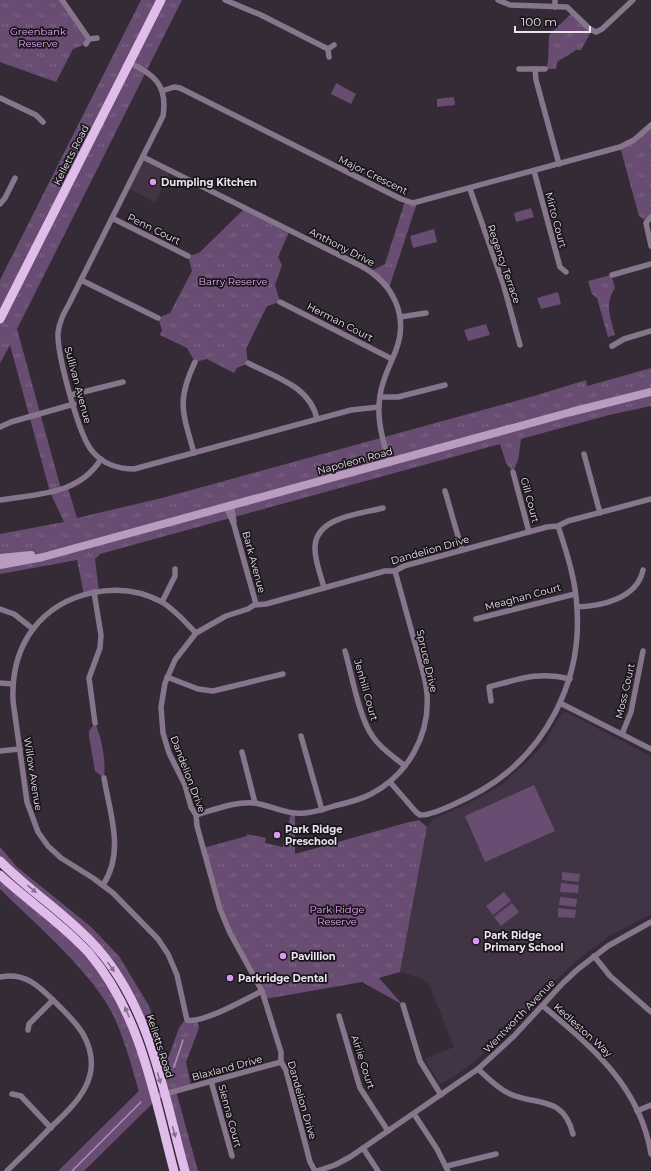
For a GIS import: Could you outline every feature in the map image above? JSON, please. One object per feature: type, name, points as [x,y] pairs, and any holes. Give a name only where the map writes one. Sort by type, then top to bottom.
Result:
[{"type":"main road","name":"Kelletts Road","points":[[1,315],[128,62],[161,0]]},
{"type":"main road","name":"Napoleon Road","points":[[0,565],[43,557],[229,505],[651,392]]},
{"type":"main road","name":"Napoleon Road","points":[[0,558],[64,550]]},
{"type":"main road","name":"Kelletts Road","points":[[1,864],[86,937],[116,972],[140,1017],[164,1094],[185,1171]]},
{"type":"main road","name":"Kelletts Road","points":[[0,875],[71,935],[106,975],[124,1005],[133,1026],[174,1171]]},
{"type":"street","points":[[62,0],[88,41],[97,38]]},
{"type":"street","points":[[225,0],[261,15],[328,49]]},
{"type":"street","points":[[498,0],[510,5],[555,6],[569,9],[590,29],[596,32],[602,29],[633,0]]},
{"type":"street","points":[[555,0],[555,6]]},
{"type":"street","points":[[328,49],[334,45]]},
{"type":"street","points":[[328,49],[329,57]]},
{"type":"street","name":"Sullivan Avenue","points":[[128,62],[151,74],[162,91],[164,100],[163,116],[62,318],[58,333],[59,350],[71,396],[85,441],[90,449],[101,460],[116,466],[134,469],[359,408],[379,407]]},
{"type":"street","points":[[519,69],[545,69]]},
{"type":"street","points":[[535,69],[536,80],[559,164]]},
{"type":"street","name":"Major Crescent","points":[[162,91],[173,87],[180,88],[405,201],[419,202],[628,144],[651,125]]},
{"type":"street","points":[[0,98],[36,115],[43,122]]},
{"type":"street","name":"Anthony Drive","points":[[143,157],[372,272],[383,281],[391,292],[400,317],[399,339],[384,379],[379,407],[381,432],[389,462]]},
{"type":"street","name":"Mirto Court","points":[[534,171],[560,267],[566,272]]},
{"type":"street","points":[[0,204],[5,198],[15,178]]},
{"type":"street","name":"Regency Terrace","points":[[470,188],[503,283],[520,345]]},
{"type":"street","name":"Penn Court","points":[[112,218],[188,256]]},
{"type":"street","points":[[649,219],[646,228],[651,246]]},
{"type":"street","points":[[612,275],[651,264]]},
{"type":"street","points":[[81,280],[158,318]]},
{"type":"street","name":"Herman Court","points":[[280,302],[392,358]]},
{"type":"street","points":[[400,317],[426,313]]},
{"type":"street","points":[[612,346],[624,339],[651,331]]},
{"type":"street","points":[[194,453],[184,417],[182,402],[184,387],[195,362]]},
{"type":"street","points":[[248,363],[300,389],[312,402],[317,419]]},
{"type":"street","points":[[71,396],[123,382]]},
{"type":"street","points":[[380,396],[398,398],[445,385]]},
{"type":"street","points":[[0,427],[11,422],[74,404]]},
{"type":"street","points":[[584,454],[600,513]]},
{"type":"street","points":[[0,500],[68,488],[86,477],[101,460]]},
{"type":"street","name":"Gill Court","points":[[513,472],[529,532]]},
{"type":"street","points":[[446,491],[462,550]]},
{"type":"street","name":"Dandelion Drive","points":[[316,1171],[310,1162],[286,1070],[281,1062],[281,1052],[262,991],[223,916],[196,826],[196,815],[191,807],[183,781],[168,753],[161,719],[162,698],[167,677],[175,660],[196,633],[219,619],[256,604],[266,604],[385,571],[395,571],[404,566],[550,526],[558,526],[568,521],[651,499]]},
{"type":"street","name":"Bark Avenue","points":[[229,505],[256,604]]},
{"type":"street","points":[[324,588],[315,550],[316,538],[321,530],[334,521],[383,508]]},
{"type":"street","points":[[390,782],[420,818],[469,797],[506,774],[539,739],[560,703],[570,679],[577,639],[577,608],[575,594],[558,526]]},
{"type":"street","points":[[162,602],[176,576],[175,569]]},
{"type":"street","points":[[577,608],[603,604],[619,597],[635,586],[643,570]]},
{"type":"street","name":"Spruce Drive","points":[[196,815],[236,804],[255,803],[292,813],[308,813],[322,810],[366,796],[390,782],[405,766],[416,748],[424,730],[427,695],[421,666],[395,571]]},
{"type":"street","name":"Willow Avenue","points":[[196,633],[180,616],[162,602],[133,592],[116,590],[94,592],[76,597],[61,605],[45,617],[33,629],[19,656],[12,684],[27,802],[38,832],[48,846],[61,858],[103,885],[151,931],[163,947],[179,980],[187,1020],[216,1013],[262,991]]},
{"type":"street","points":[[94,592],[101,635],[100,648],[89,678],[95,723]]},
{"type":"street","name":"Meaghan Court","points":[[476,619],[575,594]]},
{"type":"street","points":[[0,609],[14,614],[33,629]]},
{"type":"street","name":"Jenhill Court","points":[[345,651],[364,720],[370,734],[382,747],[405,766]]},
{"type":"street","name":"Moss Court","points":[[622,734],[631,712],[643,652]]},
{"type":"street","points":[[167,677],[198,689],[213,691],[283,674]]},
{"type":"street","points":[[491,701],[489,687],[539,675],[552,675],[570,679]]},
{"type":"street","points":[[0,683],[12,684]]},
{"type":"street","points":[[560,703],[651,749]]},
{"type":"street","points":[[301,736],[322,810]]},
{"type":"street","points":[[0,751],[20,749]]},
{"type":"street","points":[[242,752],[255,803]]},
{"type":"street","points":[[103,885],[111,873],[115,853],[104,778]]},
{"type":"street","name":"Wentworth Avenue","points":[[316,1171],[340,1163],[478,1069],[514,1036],[563,983],[594,956],[615,941],[651,922]]},
{"type":"street","points":[[594,956],[610,976],[651,1012]]},
{"type":"street","points":[[0,977],[15,976],[37,984],[79,1028],[86,1041],[90,1061],[89,1077],[82,1096],[7,1171]]},
{"type":"street","points":[[28,1030],[29,1024],[53,1000]]},
{"type":"street","points":[[402,1005],[420,1061],[441,1095]]},
{"type":"street","name":"Kedleston Way","points":[[543,1006],[595,1051],[623,1084],[637,1111],[648,1139],[651,1154]]},
{"type":"street","name":"Airlie Court","points":[[340,1016],[360,1088],[388,1131]]},
{"type":"street","name":"Blaxland Drive","points":[[154,1097],[281,1062]]},
{"type":"street","points":[[478,1069],[493,1083],[508,1093],[521,1098],[542,1101],[558,1110],[568,1120],[573,1134]]},
{"type":"street","name":"Sienna Court","points":[[211,1081],[232,1156]]},
{"type":"street","points":[[12,1094],[21,1096],[51,1128]]},
{"type":"street","points":[[637,1111],[651,1105]]},
{"type":"street","points":[[414,1114],[447,1169],[496,1154]]},
{"type":"street","points":[[363,1148],[378,1171]]},
{"type":"shaded area","points":[[143,157],[171,170],[155,202],[127,188]]},
{"type":"shaded area","points":[[566,712],[651,756],[651,914],[611,935],[580,958],[557,979],[494,1045],[464,1070],[443,1083],[439,1083],[425,1059],[454,1047],[429,984],[423,979],[400,972],[427,827],[433,819],[468,804],[503,784],[544,744],[562,713]]},
{"type":"green space","name":"Greenbank Reserve","points":[[0,0],[62,0],[89,39],[86,44],[73,49],[56,82],[0,62]]},
{"type":"green space","points":[[141,0],[182,0],[17,329],[61,489],[68,488],[77,518],[162,498],[534,396],[586,380],[587,386],[651,368],[651,406],[609,415],[521,439],[518,460],[513,472],[506,463],[500,444],[100,554],[95,559],[99,592],[84,595],[77,560],[0,574],[0,565],[60,551],[0,558],[0,534],[64,522],[50,492],[10,345],[0,363],[0,280]]},
{"type":"green space","points":[[573,12],[592,30],[581,50],[576,50],[557,62],[556,69],[545,69],[548,62],[549,35]]},
{"type":"green space","points":[[336,83],[356,94],[351,104],[331,94]]},
{"type":"green space","points":[[454,97],[455,105],[437,107],[437,99]]},
{"type":"green space","points":[[651,125],[651,217],[646,221],[639,216],[620,147]]},
{"type":"green space","points":[[405,201],[417,203],[389,288],[371,271],[385,264]]},
{"type":"green space","name":"Barry Reserve","points":[[245,208],[290,230],[278,257],[282,265],[275,285],[280,302],[267,306],[246,349],[248,363],[237,368],[234,373],[207,359],[195,362],[187,348],[160,335],[162,330],[158,318],[170,313],[192,271],[188,256],[199,253]]},
{"type":"green space","points":[[531,208],[534,217],[516,222],[514,213]]},
{"type":"green space","points":[[434,229],[437,242],[413,248],[410,236]]},
{"type":"green space","points":[[611,275],[615,288],[610,299],[609,311],[615,335],[608,337],[597,298],[592,294],[588,281]]},
{"type":"green space","points":[[558,292],[561,304],[541,309],[537,298]]},
{"type":"green space","points":[[486,324],[490,335],[468,341],[464,330]]},
{"type":"green space","points":[[95,723],[103,750],[104,778],[95,771],[89,736],[89,731]]},
{"type":"green space","points":[[534,785],[555,831],[485,862],[465,816]]},
{"type":"green space","name":"Park Ridge Reserve","points":[[291,813],[295,814],[295,854],[409,822],[419,820],[427,827],[400,972],[379,978],[403,1005],[362,982],[265,999],[230,933],[203,848],[247,836],[247,834],[266,838],[265,843],[283,847]]},
{"type":"green space","points":[[0,847],[17,867],[90,926],[119,956],[149,1006],[166,1057],[169,1056],[179,1028],[186,1018],[197,1019],[199,1028],[186,1062],[191,1086],[176,1091],[198,1171],[185,1171],[147,1035],[106,960],[0,861]]},
{"type":"green space","points":[[562,872],[580,874],[579,882],[562,880]]},
{"type":"green space","points":[[0,875],[59,925],[115,989],[150,1080],[139,1092],[122,1037],[106,1002],[79,967],[0,889]]},
{"type":"green space","points":[[561,883],[579,885],[578,893],[560,892]]},
{"type":"green space","points":[[504,892],[511,901],[493,915],[486,906]]},
{"type":"green space","points":[[560,897],[577,899],[576,907],[559,905]]},
{"type":"green space","points":[[512,903],[519,912],[501,926],[494,917]]},
{"type":"green space","points":[[558,908],[576,910],[575,918],[558,917]]},
{"type":"green space","points":[[150,1080],[155,1101],[84,1171],[58,1171]]},
{"type":"waterway","points":[[174,1067],[183,1040]]},
{"type":"waterway","points":[[72,1171],[141,1102]]},
{"type":"place","name":"Dumpling Kitchen","points":[[153,182]]},
{"type":"place","name":"Park Ridge Preschool","points":[[277,835]]},
{"type":"place","name":"Park Ridge Primary School","points":[[476,941]]},
{"type":"place","name":"Pavillion","points":[[283,956]]},
{"type":"place","name":"Parkridge Dental","points":[[230,978]]}]
